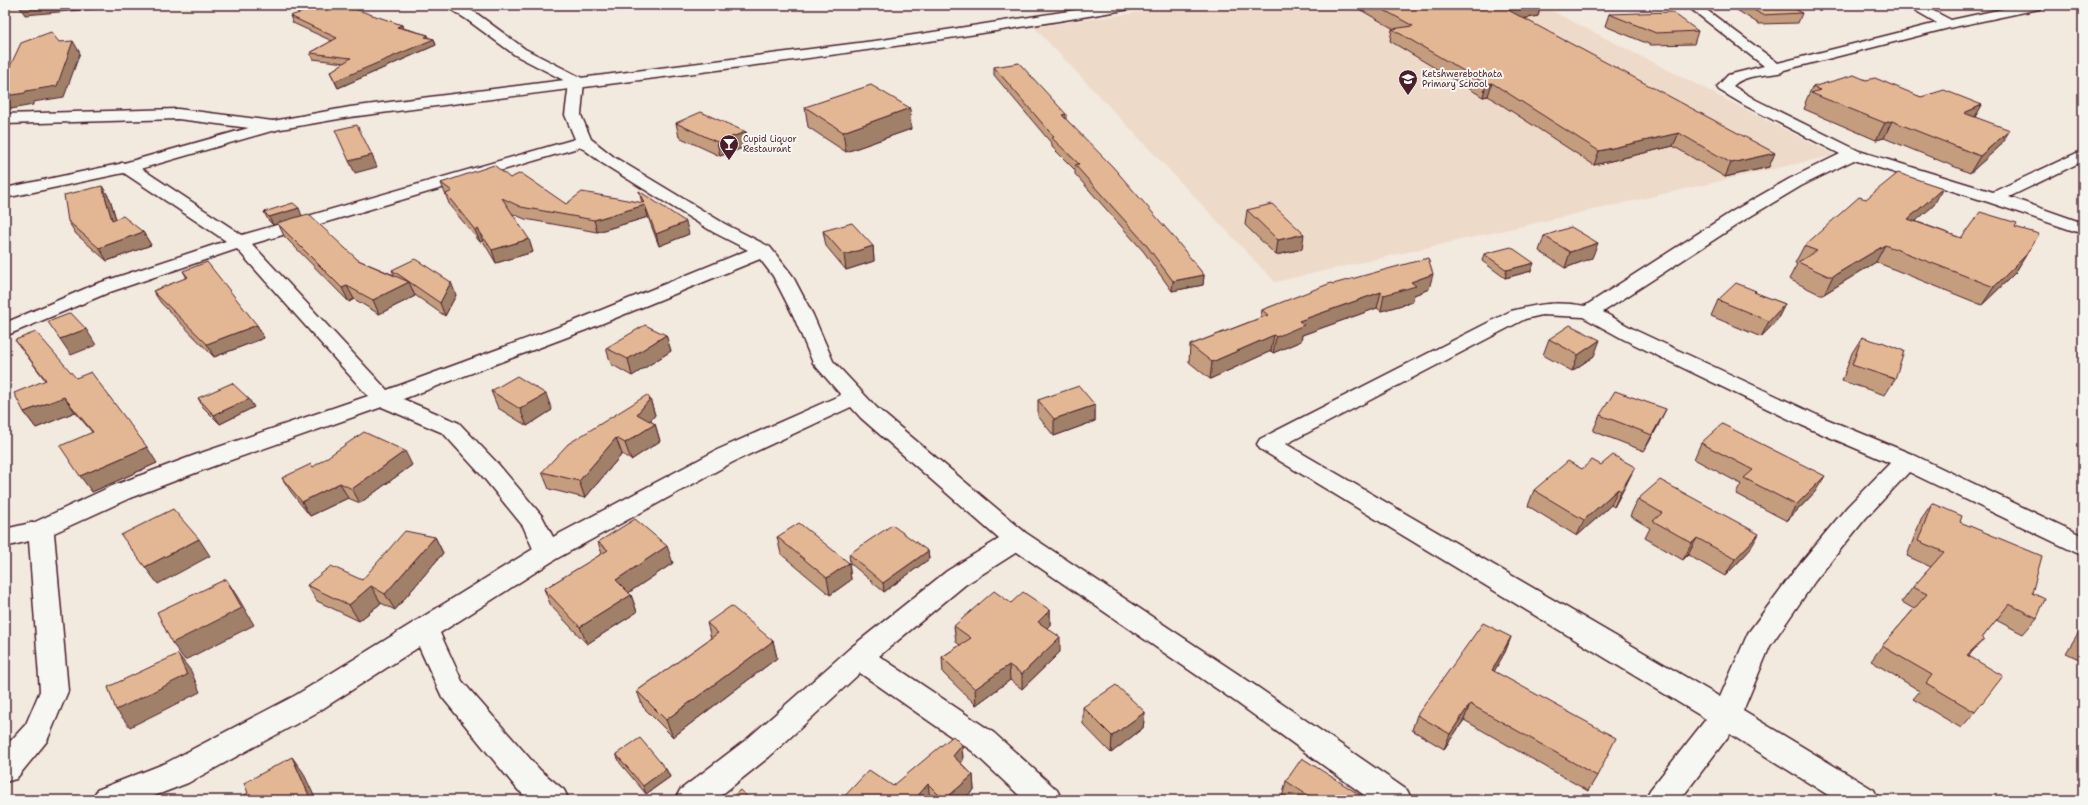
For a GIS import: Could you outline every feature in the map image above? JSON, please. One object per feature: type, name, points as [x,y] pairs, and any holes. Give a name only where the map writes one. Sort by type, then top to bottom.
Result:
[{"type":"street","points":[[450,5],[471,16],[520,52],[577,81]]},
{"type":"street","points":[[5,193],[127,167],[273,126],[350,112],[577,81],[882,44],[1026,23],[1130,5]]},
{"type":"street","points":[[1692,5],[1777,69]]},
{"type":"street","points":[[1912,5],[1949,24]]},
{"type":"street","points":[[2039,5],[1949,24],[1777,69],[1733,78],[1724,86],[1752,103],[1853,154],[1994,198],[2083,229]]},
{"type":"street","points":[[577,81],[573,115],[584,141],[608,160],[719,228],[763,251],[782,275],[803,315],[824,363],[869,413],[1017,540],[1246,694],[1396,800]]},
{"type":"street","points":[[5,119],[178,114],[273,126]]},
{"type":"street","points":[[5,330],[103,288],[240,242],[584,141]]},
{"type":"street","points":[[1588,312],[1611,299],[1630,284],[1757,204],[1815,172],[1853,154]]},
{"type":"street","points":[[1994,198],[2083,155]]},
{"type":"street","points":[[127,167],[240,242],[383,398],[451,428],[491,471],[533,522],[548,552]]},
{"type":"street","points":[[5,538],[41,529],[121,492],[579,326],[763,251]]},
{"type":"street","points":[[1863,800],[1726,716],[1268,444],[1518,315],[1542,309],[1568,309],[1588,312],[1630,335],[1809,420],[1906,461],[2083,547]]},
{"type":"street","points":[[108,800],[191,766],[306,704],[548,552],[725,456],[855,397]]},
{"type":"street","points":[[1661,800],[1726,716],[1763,635],[1806,574],[1846,525],[1906,461]]},
{"type":"street","points":[[5,769],[37,732],[54,691],[41,529]]},
{"type":"street","points":[[690,800],[758,748],[859,657],[956,578],[1017,540]]},
{"type":"street","points":[[425,630],[452,689],[529,780],[553,800]]},
{"type":"street","points":[[859,657],[983,742],[1046,800]]},
{"type":"shaded area","name":"Ketshwerebothata Primary School","points":[[1192,5],[1540,5],[1835,155],[1275,282],[1034,27]]},
{"type":"building","points":[[324,5],[343,5],[402,25],[397,27],[428,35],[425,37],[434,39],[335,81],[330,72],[351,58],[310,53],[337,38],[290,16]]},
{"type":"building","points":[[1375,5],[1537,5],[1508,10],[1775,153],[1731,163],[1679,133],[1599,151],[1492,83],[1486,84],[1392,29],[1413,26]]},
{"type":"building","points":[[1746,5],[1789,5],[1802,13],[1762,15]]},
{"type":"building","points":[[1672,12],[1698,31],[1656,33],[1609,14]]},
{"type":"building","points":[[51,32],[59,42],[73,41],[57,86],[5,96],[5,77],[21,43]]},
{"type":"building","points":[[1019,63],[1066,114],[1062,115],[1112,166],[1172,235],[1204,275],[1173,281],[1144,242],[1075,165],[1079,164],[1052,138],[1054,137],[994,67]]},
{"type":"building","points":[[1854,75],[1866,80],[1875,78],[1921,97],[1944,90],[1982,105],[1964,113],[2010,130],[1980,156],[1892,121],[1885,123],[1811,93],[1820,90],[1812,87]]},
{"type":"building","points":[[871,85],[910,108],[843,132],[805,107]]},
{"type":"building","points":[[701,112],[746,132],[717,142],[676,123]]},
{"type":"building","points":[[357,125],[372,155],[349,161],[335,130]]},
{"type":"building","points":[[494,165],[510,178],[521,173],[566,204],[582,192],[644,203],[639,191],[686,222],[656,234],[645,205],[594,220],[521,207],[502,198],[529,239],[492,250],[478,229],[475,230],[446,194],[452,191],[441,183]]},
{"type":"building","points":[[1898,173],[1943,188],[1908,219],[1961,238],[1980,212],[2017,223],[2015,227],[2039,234],[2026,255],[1994,287],[1885,245],[1833,276],[1828,276],[1798,262],[1817,251],[1804,246],[1859,197],[1866,199]]},
{"type":"building","points":[[102,186],[112,220],[123,216],[143,232],[99,248],[68,221],[64,195]]},
{"type":"building","points":[[293,203],[299,208],[269,217],[264,212]]},
{"type":"building","points":[[1272,204],[1304,234],[1278,240],[1247,210]]},
{"type":"building","points":[[308,214],[358,260],[409,282],[373,300],[347,286],[342,288],[277,223]]},
{"type":"building","points":[[852,223],[873,246],[844,255],[823,231]]},
{"type":"building","points":[[1571,227],[1598,243],[1570,252],[1544,236]]},
{"type":"building","points":[[1511,247],[1534,263],[1507,270],[1484,254]]},
{"type":"building","points":[[1428,258],[1433,274],[1411,282],[1416,286],[1384,295],[1381,292],[1299,321],[1304,325],[1276,337],[1274,335],[1212,362],[1190,345],[1268,315],[1262,310],[1331,283],[1333,284]]},
{"type":"building","points":[[415,259],[451,282],[440,303],[392,270]]},
{"type":"building","points":[[207,262],[257,325],[207,344],[153,291],[188,277],[183,271]]},
{"type":"building","points":[[1736,283],[1785,304],[1769,321],[1718,300]]},
{"type":"building","points":[[71,313],[86,329],[60,339],[48,322]]},
{"type":"building","points":[[645,325],[666,335],[628,359],[606,348]]},
{"type":"building","points":[[1570,325],[1600,340],[1578,355],[1549,339]]},
{"type":"building","points":[[36,332],[76,378],[91,372],[147,447],[80,476],[60,446],[93,432],[64,397],[24,412],[14,393],[46,380],[15,340]]},
{"type":"building","points":[[1862,337],[1881,343],[1882,342],[1904,351],[1895,379],[1852,365]]},
{"type":"building","points":[[517,376],[546,394],[520,409],[491,391]]},
{"type":"building","points":[[232,383],[249,399],[214,415],[198,398]]},
{"type":"building","points":[[1079,386],[1095,405],[1054,419],[1038,400]]},
{"type":"building","points":[[1615,391],[1666,409],[1652,435],[1600,415]]},
{"type":"building","points":[[647,395],[650,399],[637,414],[655,424],[625,443],[616,438],[579,481],[542,472],[568,444]]},
{"type":"building","points":[[1722,424],[1825,476],[1796,505],[1744,478],[1753,470],[1701,443]]},
{"type":"building","points":[[364,432],[405,451],[352,489],[340,483],[302,502],[282,478],[311,464],[313,467]]},
{"type":"building","points":[[1613,455],[1635,467],[1621,491],[1618,489],[1584,520],[1534,490],[1568,461],[1582,469],[1592,460],[1601,465]]},
{"type":"building","points":[[1660,480],[1759,534],[1735,559],[1697,538],[1692,543],[1653,521],[1662,513],[1638,499]]},
{"type":"building","points":[[1932,503],[1962,516],[1960,522],[2042,556],[2032,593],[2045,599],[2037,618],[2009,604],[1982,638],[1984,639],[1967,655],[2003,676],[1975,712],[1926,683],[1932,675],[1882,646],[1927,594],[1913,587],[1944,552],[1918,541]]},
{"type":"building","points":[[173,509],[199,539],[145,567],[121,535]]},
{"type":"building","points":[[635,519],[667,546],[616,580],[631,595],[580,627],[544,589],[608,550],[598,542]]},
{"type":"building","points":[[799,523],[849,563],[827,578],[777,537]]},
{"type":"building","points":[[892,525],[928,551],[883,583],[849,554]]},
{"type":"building","points":[[405,531],[435,537],[385,594],[371,586],[349,605],[307,585],[331,566],[362,580]]},
{"type":"building","points":[[226,579],[242,608],[172,643],[157,612]]},
{"type":"building","points":[[994,591],[1011,603],[1023,592],[1050,610],[1038,622],[1060,637],[1022,674],[1009,665],[975,689],[942,657],[971,638],[954,626]]},
{"type":"building","points":[[731,606],[773,641],[666,720],[637,691],[718,633],[707,623]]},
{"type":"building","points":[[1483,623],[1511,637],[1492,670],[1616,738],[1597,776],[1470,704],[1450,734],[1417,715]]},
{"type":"building","points":[[178,654],[187,675],[116,710],[108,687]]},
{"type":"building","points":[[1116,685],[1145,712],[1112,736],[1083,707]]},
{"type":"building","points":[[953,736],[962,745],[953,756],[973,775],[944,800],[928,784],[914,800],[841,800],[869,770],[893,786]]},
{"type":"building","points":[[640,738],[666,769],[643,786],[616,754]]},
{"type":"building","points":[[292,757],[311,800],[235,800],[248,793],[244,783]]},
{"type":"building","points":[[1302,758],[1368,800],[1315,800],[1286,781]]},
{"type":"building","points":[[740,790],[751,800],[729,800]]},
{"type":"place","name":"Ketshwerebothata Primary School","points":[[1408,96]]},
{"type":"place","name":"Cupid Liquor Restaurant","points":[[729,161]]}]
